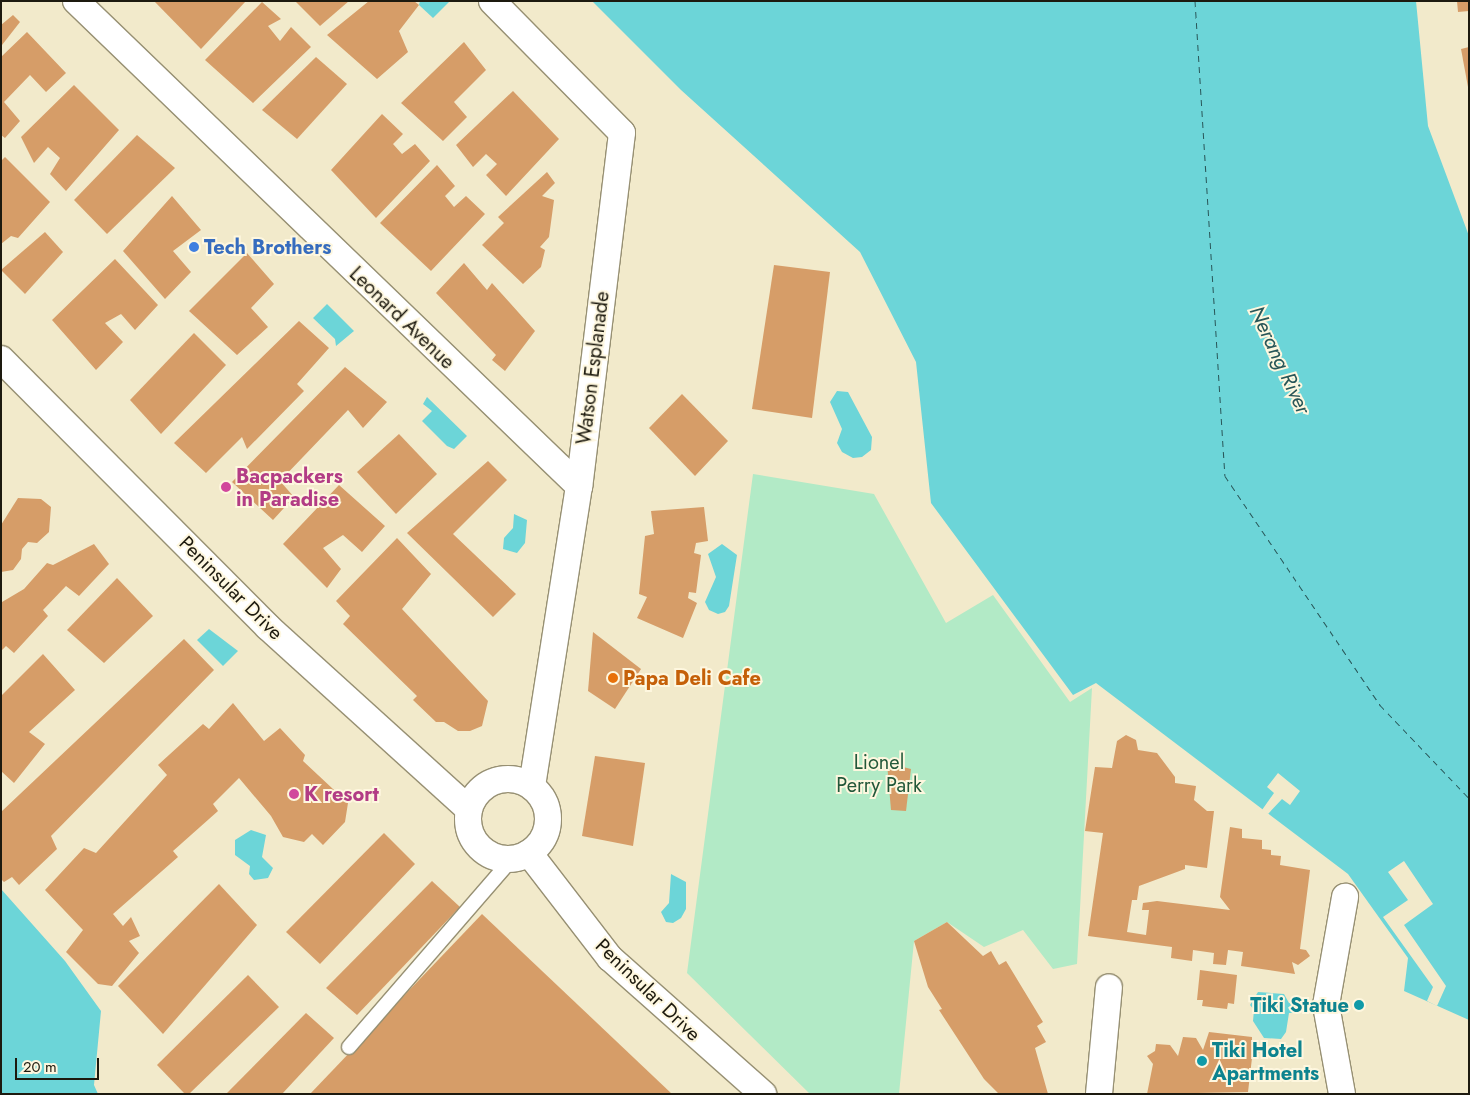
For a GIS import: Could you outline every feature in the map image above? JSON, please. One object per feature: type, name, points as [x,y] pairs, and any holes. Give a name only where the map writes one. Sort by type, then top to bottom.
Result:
[{"type":"street","name":"Leonard Avenue","points":[[76,1],[579,486]]},
{"type":"street","name":"Watson Esplanade","points":[[492,1],[622,133],[579,486],[532,786]]},
{"type":"street","name":"Peninsular Drive","points":[[1,359],[268,627],[469,809]]},
{"type":"street","points":[[511,778],[532,786],[540,794],[548,815],[544,837],[520,857],[495,857],[476,843],[470,832],[469,809],[473,798],[489,783],[511,778]]},
{"type":"street","name":"Peninsular Drive","points":[[520,857],[610,958],[714,1053],[763,1094]]},
{"type":"street","points":[[1342,1094],[1326,1004],[1345,897]]},
{"type":"street","points":[[1099,1094],[1110,987]]},
{"type":"street","name":"Peninsular Drive","points":[[714,1053],[745,1094]]},
{"type":"lane","points":[[349,1047],[520,857]]},
{"type":"green space","name":"Lionel Perry Park","points":[[753,474],[874,494],[946,623],[993,595],[1070,702],[1092,688],[1077,964],[1053,969],[1023,930],[984,947],[947,922],[914,941],[899,1094],[810,1094],[687,973]]},
{"type":"water","points":[[420,1],[450,1],[433,18],[419,5]]},
{"type":"water","name":"Nerang River","points":[[592,1],[1416,1],[1428,126],[1469,236],[1469,1020],[1404,991],[1408,958],[1348,874],[1096,683],[1073,695],[931,503],[916,362],[860,252],[681,90]]},
{"type":"water","points":[[327,304],[354,331],[336,346],[335,339],[313,318]]},
{"type":"water","points":[[837,391],[848,392],[872,437],[871,450],[862,457],[853,458],[842,452],[837,443],[842,429],[830,402]]},
{"type":"water","points":[[427,397],[467,436],[454,449],[447,446],[422,421],[432,411],[423,404]]},
{"type":"water","points":[[514,514],[527,520],[525,543],[517,553],[503,549],[504,538],[513,528]]},
{"type":"water","points":[[722,544],[737,555],[729,606],[725,612],[718,614],[709,610],[705,602],[716,577],[708,554]]},
{"type":"water","points":[[209,629],[238,651],[223,666],[197,640]]},
{"type":"water","points":[[251,830],[266,835],[262,857],[273,868],[268,878],[254,880],[249,874],[250,866],[235,855],[235,840]]},
{"type":"water","points":[[671,874],[686,882],[686,909],[681,918],[673,923],[666,922],[661,912],[669,903]]},
{"type":"water","points":[[1,889],[65,961],[101,1011],[94,1085],[98,1094],[1,1094]]},
{"type":"water","points":[[1258,992],[1284,994],[1289,1003],[1294,1004],[1293,1013],[1289,1013],[1286,1032],[1281,1039],[1264,1038],[1253,1021],[1254,1010],[1250,1005]]},
{"type":"pier","points":[[1278,773],[1300,791],[1290,805],[1282,799],[1268,814],[1262,810],[1274,793],[1267,787]]},
{"type":"pier","points":[[1404,861],[1433,904],[1404,925],[1446,986],[1437,1006],[1427,1001],[1433,987],[1383,917],[1408,900],[1388,872]]},
{"type":"building","points":[[154,1],[246,1],[201,49]]},
{"type":"building","points":[[295,1],[349,1],[320,26]]},
{"type":"building","points":[[369,1],[414,1],[419,5],[399,31],[408,52],[377,79],[327,35]]},
{"type":"building","points":[[1457,1],[1469,1],[1469,11],[1458,12]]},
{"type":"building","points":[[262,2],[281,19],[268,26],[280,41],[291,27],[311,47],[253,103],[205,60]]},
{"type":"building","points":[[13,15],[20,22],[2,45],[1,25]]},
{"type":"building","points":[[27,32],[66,73],[46,92],[30,75],[4,102],[20,121],[5,138],[1,135],[1,57]]},
{"type":"building","points":[[464,42],[486,70],[454,102],[467,117],[443,141],[401,103]]},
{"type":"building","points":[[1469,47],[1469,87],[1468,87],[1461,49]]},
{"type":"building","points":[[316,57],[347,84],[297,139],[262,110]]},
{"type":"building","points":[[74,85],[119,130],[66,191],[50,174],[60,158],[48,147],[34,163],[21,137]]},
{"type":"building","points":[[513,91],[559,139],[506,196],[486,175],[497,164],[486,154],[473,167],[456,145]]},
{"type":"building","points":[[382,114],[403,134],[393,144],[402,154],[415,144],[430,161],[376,218],[331,170]]},
{"type":"building","points":[[137,135],[175,168],[107,234],[74,200]]},
{"type":"building","points":[[5,157],[50,202],[18,238],[11,236],[1,244],[1,161]]},
{"type":"building","points":[[437,165],[455,186],[445,196],[454,207],[466,196],[485,214],[431,271],[380,223]]},
{"type":"building","points":[[547,172],[555,183],[542,196],[554,200],[549,237],[540,247],[545,250],[541,267],[523,284],[482,245],[504,223],[498,217]]},
{"type":"building","points":[[172,196],[201,230],[173,251],[191,272],[165,299],[123,251]]},
{"type":"building","points":[[45,232],[63,252],[25,294],[1,270]]},
{"type":"building","points":[[247,253],[274,284],[251,308],[268,327],[237,355],[189,311]]},
{"type":"building","points":[[115,259],[158,305],[135,330],[121,314],[105,323],[123,342],[96,370],[52,320]]},
{"type":"building","points":[[464,263],[487,290],[492,283],[535,331],[505,371],[492,360],[496,355],[436,293]]},
{"type":"building","points":[[774,265],[830,272],[812,418],[752,409]]},
{"type":"building","points":[[299,321],[329,348],[297,384],[304,391],[247,449],[242,437],[206,473],[174,443]]},
{"type":"building","points":[[194,333],[226,365],[161,434],[130,400]]},
{"type":"building","points":[[345,367],[387,402],[363,428],[348,410],[280,481],[294,497],[273,520],[232,482]]},
{"type":"building","points":[[682,394],[728,441],[695,476],[649,428]]},
{"type":"building","points":[[399,434],[437,474],[396,514],[357,472]]},
{"type":"building","points":[[488,461],[507,480],[453,534],[516,594],[493,617],[407,533]]},
{"type":"building","points":[[339,485],[385,526],[362,552],[343,535],[323,548],[341,569],[327,588],[283,544]]},
{"type":"building","points":[[18,498],[41,499],[51,507],[49,532],[37,543],[28,542],[22,549],[21,559],[13,570],[1,572],[1,525]]},
{"type":"building","points":[[704,507],[708,541],[696,543],[694,553],[701,555],[696,593],[689,592],[688,598],[697,603],[683,638],[637,618],[647,597],[639,594],[645,536],[654,534],[651,511]]},
{"type":"building","points":[[397,538],[431,574],[402,609],[488,701],[482,726],[470,731],[458,731],[444,722],[436,722],[413,700],[417,696],[343,624],[350,616],[336,601]]},
{"type":"building","points":[[94,544],[109,564],[79,596],[66,586],[43,610],[48,616],[14,653],[6,646],[1,651],[2,602],[24,589],[47,563],[53,565]]},
{"type":"building","points":[[117,578],[153,616],[104,663],[67,630]]},
{"type":"building","name":"Papa Deli Cafe","points":[[593,632],[641,669],[615,709],[588,691]]},
{"type":"building","points":[[184,639],[214,670],[51,836],[57,849],[19,885],[12,877],[4,882],[1,879],[1,812]]},
{"type":"building","points":[[43,654],[75,690],[29,732],[45,744],[14,783],[1,771],[1,696]]},
{"type":"building","points":[[233,703],[264,741],[280,728],[305,755],[303,761],[348,803],[345,822],[323,845],[312,834],[304,842],[283,837],[271,816],[239,778],[213,804],[218,811],[173,851],[178,857],[113,914],[123,926],[131,917],[140,936],[129,941],[139,953],[112,986],[98,984],[66,952],[83,930],[45,890],[84,848],[96,853],[167,775],[158,765],[203,724],[209,729]]},
{"type":"building","points":[[1126,735],[1136,740],[1138,750],[1157,753],[1175,777],[1175,783],[1196,786],[1194,800],[1207,811],[1214,811],[1207,868],[1185,865],[1185,869],[1139,886],[1137,900],[1132,900],[1127,932],[1146,935],[1149,910],[1142,910],[1143,903],[1157,901],[1230,910],[1220,897],[1230,827],[1242,829],[1242,838],[1262,840],[1262,849],[1271,850],[1271,855],[1281,856],[1280,865],[1310,870],[1300,949],[1306,950],[1310,956],[1298,965],[1292,962],[1295,974],[1241,966],[1243,952],[1228,950],[1226,965],[1213,964],[1214,953],[1193,950],[1192,961],[1171,958],[1172,947],[1088,936],[1103,833],[1085,831],[1095,767],[1112,768],[1117,741]]},
{"type":"building","points":[[595,756],[645,763],[633,846],[582,836]]},
{"type":"building","points":[[887,763],[911,769],[906,811],[891,810]]},
{"type":"building","points":[[384,833],[415,864],[320,964],[286,932]]},
{"type":"building","points":[[432,881],[460,907],[357,1015],[326,988]]},
{"type":"building","points":[[219,884],[257,925],[163,1034],[118,986]]},
{"type":"building","points":[[482,914],[672,1094],[310,1094]]},
{"type":"building","points":[[947,922],[983,956],[991,951],[999,965],[1006,961],[1043,1022],[1037,1026],[1046,1042],[1035,1048],[1048,1094],[999,1094],[984,1079],[939,1010],[942,1009],[928,987],[914,941]]},
{"type":"building","points":[[1200,970],[1237,975],[1234,1004],[1228,1003],[1227,1009],[1202,1006],[1203,1000],[1197,1000]]},
{"type":"building","points":[[248,975],[279,1007],[189,1094],[185,1094],[157,1065]]},
{"type":"building","points":[[306,1013],[334,1038],[282,1094],[226,1094]]},
{"type":"building","name":"Tiki Hotel Apartments","points":[[1209,1032],[1252,1037],[1252,1042],[1260,1052],[1252,1058],[1248,1092],[1147,1094],[1153,1064],[1147,1056],[1155,1051],[1156,1044],[1170,1045],[1178,1056],[1183,1037],[1196,1038],[1203,1050]]},
{"type":"ferry route","points":[[1195,1],[1225,476],[1380,705],[1469,798]]},
{"type":"place","name":"Tech Brothers","points":[[194,247]]},
{"type":"place","name":"Bacpackers in Paradise","points":[[226,487]]},
{"type":"place","name":"Papa Deli Cafe","points":[[613,678]]},
{"type":"place","name":"K resort","points":[[294,794]]},
{"type":"place","name":"Tiki Statue","points":[[1359,1005]]},
{"type":"place","name":"Tiki Hotel Apartments","points":[[1202,1061]]}]
